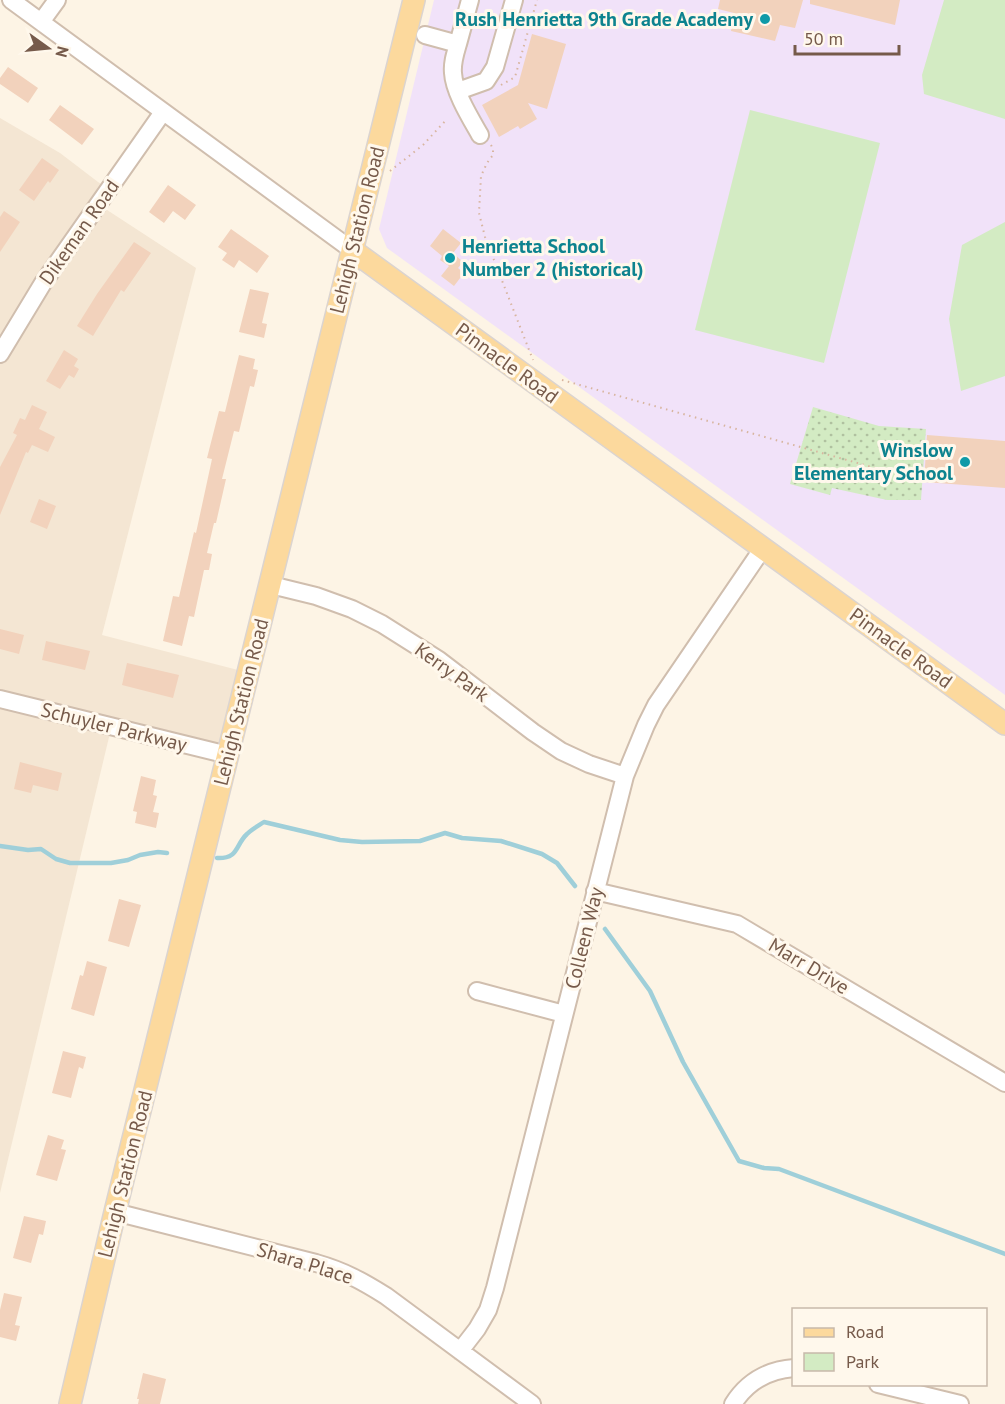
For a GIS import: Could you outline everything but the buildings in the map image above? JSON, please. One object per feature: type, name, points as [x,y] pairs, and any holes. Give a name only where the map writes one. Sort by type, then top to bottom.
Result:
[{"type":"main road","name":"Lehigh Station Road","points":[[70,1404],[115,1212],[414,0]]},
{"type":"main road","name":"Pinnacle Road","points":[[352,250],[1005,724]]},
{"type":"street","name":"Pinnacle Road","points":[[11,0],[352,250]]},
{"type":"street","points":[[41,22],[57,0]]},
{"type":"street","points":[[470,0],[453,61],[453,75],[465,109],[487,138]]},
{"type":"street","points":[[458,91],[486,81],[495,67],[514,0]]},
{"type":"street","points":[[425,35],[458,44]]},
{"type":"street","name":"Dikeman Road","points":[[0,354],[43,283],[163,112]]},
{"type":"street","name":"Colleen Way","points":[[460,1351],[488,1310],[495,1288],[625,776],[645,724],[656,705],[763,548]]},
{"type":"street","name":"Kerry Park","points":[[271,585],[316,596],[352,609],[382,624],[438,660],[561,751],[589,764],[625,776]]},
{"type":"street","name":"Schuyler Parkway","points":[[0,699],[228,755]]},
{"type":"street","name":"Marr Drive","points":[[595,891],[737,924],[1005,1083]]},
{"type":"street","points":[[477,991],[564,1014]]},
{"type":"street","name":"Shara Place","points":[[115,1212],[338,1269],[386,1296],[532,1404]]},
{"type":"street","points":[[733,1404],[745,1388],[756,1379],[773,1372],[792,1368]]},
{"type":"street","points":[[886,1386],[960,1404]]},
{"type":"path","points":[[529,32],[537,0]]},
{"type":"path","points":[[390,171],[423,145],[447,119]]},
{"type":"path","points":[[487,138],[494,149],[494,155],[487,163],[482,176],[479,213],[485,237],[533,360]]},
{"type":"path","points":[[562,380],[886,471]]},
{"type":"shaded area","points":[[434,0],[1005,0],[1005,695],[387,248],[379,229]]},
{"type":"shaded area","points":[[0,118],[60,153],[115,193],[104,208],[196,268],[102,635],[238,670],[218,758],[110,733],[0,1193]]},
{"type":"green space","points":[[944,0],[1005,0],[1005,119],[924,94],[922,75]]},
{"type":"green space","points":[[750,110],[880,143],[824,363],[695,330]]},
{"type":"green space","points":[[1005,222],[1005,376],[961,391],[949,319],[962,245]]},
{"type":"green space","points":[[813,407],[879,426],[926,429],[921,500],[887,500],[832,488],[830,495],[790,484]]},
{"type":"waterway","points":[[217,858],[233,854],[243,838],[264,822],[340,840],[362,842],[420,841],[445,833],[462,838],[501,841],[542,854],[557,863],[575,886]]},
{"type":"waterway","points":[[0,846],[28,850],[41,849],[56,859],[70,863],[111,863],[140,855],[167,853]]},
{"type":"waterway","points":[[605,929],[650,991],[683,1062],[739,1161],[764,1168],[779,1169],[1005,1254]]},
{"type":"place","name":"Rush Henrietta 9th Grade Academy","points":[[765,19]]},
{"type":"place","name":"Henrietta School Number 2 (historical)","points":[[450,258]]},
{"type":"place","name":"Winslow Elementary School","points":[[965,462]]}]
